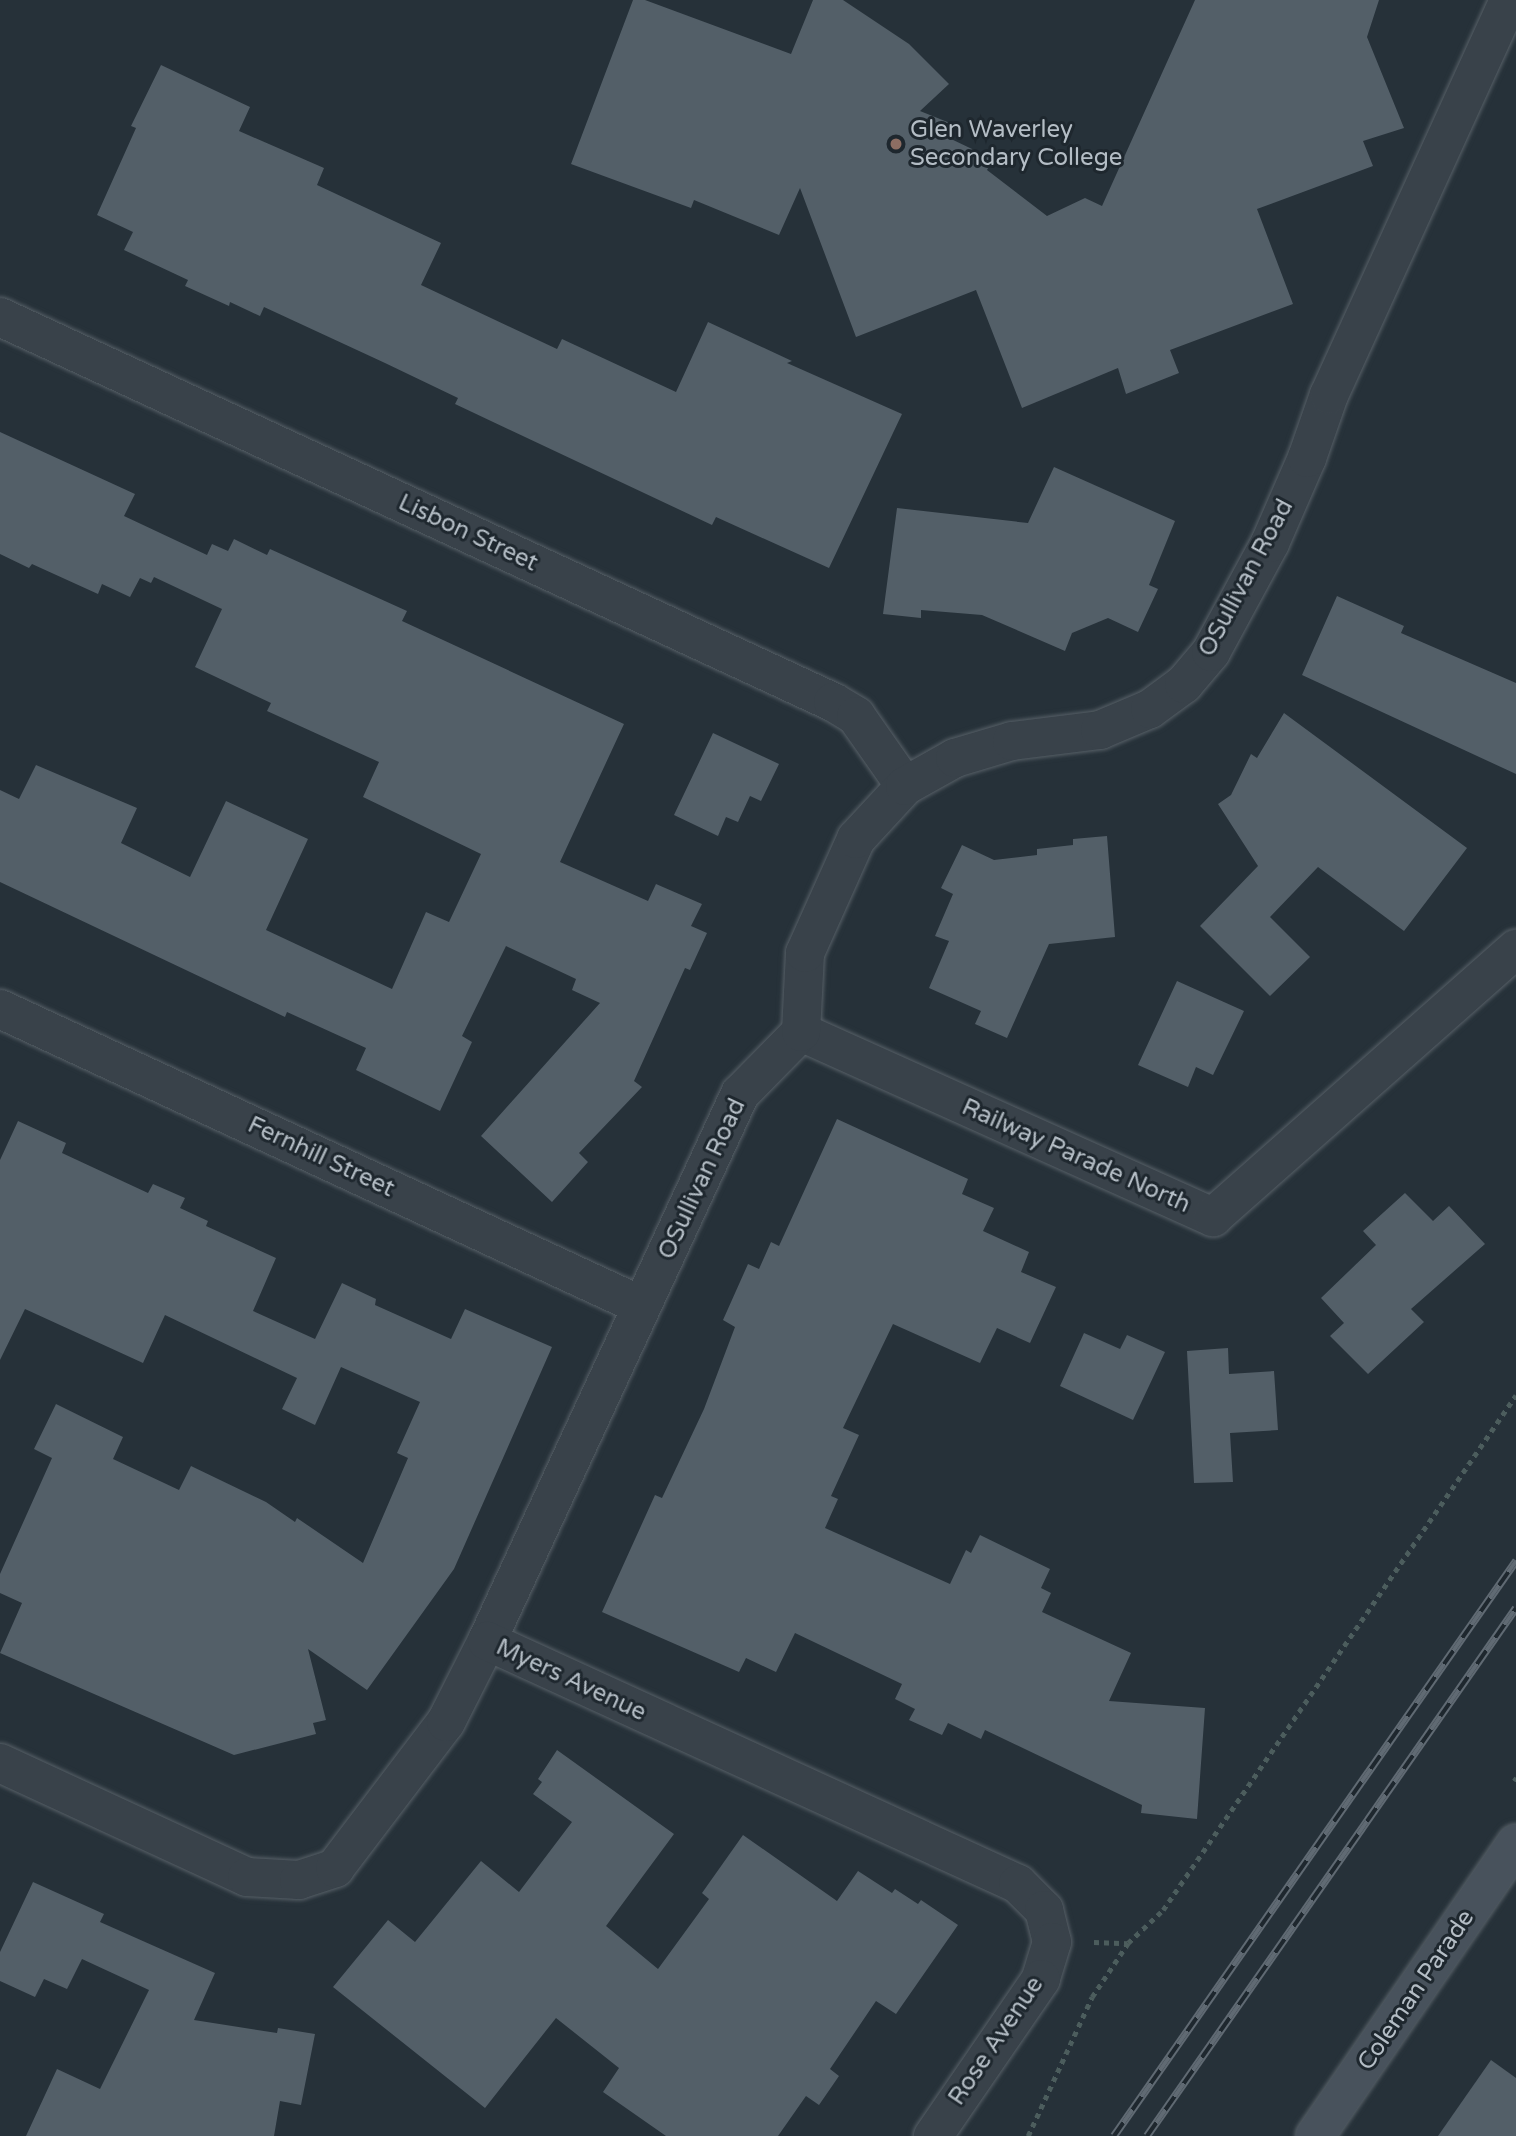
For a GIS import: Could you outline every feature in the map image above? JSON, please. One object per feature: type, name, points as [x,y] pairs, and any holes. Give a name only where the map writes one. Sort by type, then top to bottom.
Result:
[{"type":"street","name":"OSullivan Road","points":[[487,1641],[740,1094],[801,1032],[804,953],[856,839],[905,786],[955,758],[1012,741],[1100,730],[1150,709],[1184,684],[1211,652],[1270,543],[1307,458],[1329,394],[1509,0]]},
{"type":"street","name":"Lisbon Street","points":[[0,317],[833,702],[856,716],[905,786]]},
{"type":"street","name":"Railway Parade North","points":[[801,1032],[1213,1217],[1516,949]]},
{"type":"street","name":"Fernhill Street","points":[[0,1009],[642,1306]]},
{"type":"street","name":"Myers Avenue","points":[[0,1763],[247,1877],[299,1880],[335,1868],[446,1722],[487,1641],[1018,1884],[1044,1910],[1052,1942]]},
{"type":"street","name":"Coleman Parade","points":[[1315,2136],[1516,1843]]},
{"type":"street","name":"Rose Avenue","points":[[933,2136],[1041,1979],[1052,1942]]},
{"type":"path","points":[[1028,2136],[1092,1997],[1128,1943],[1163,1910],[1516,1395]]},
{"type":"building","points":[[633,0],[645,0],[791,54],[813,0],[843,0],[909,44],[949,84],[920,111],[955,125],[949,138],[993,159],[987,170],[1047,216],[1085,198],[1102,206],[1195,0],[1379,0],[1367,37],[1404,128],[1363,141],[1373,166],[1257,209],[1293,304],[1170,350],[1179,373],[1126,394],[1118,368],[1022,408],[976,290],[856,337],[800,188],[779,235],[694,200],[691,208],[571,164]]},
{"type":"building","points":[[161,65],[250,107],[239,131],[324,168],[317,185],[441,243],[421,285],[557,349],[562,339],[676,392],[708,322],[792,361],[787,363],[902,414],[829,568],[716,517],[712,525],[455,404],[458,398],[385,363],[264,307],[260,316],[230,302],[229,306],[185,286],[188,280],[124,250],[133,232],[97,215],[136,128],[131,126]]},
{"type":"building","points":[[0,432],[135,494],[124,516],[207,555],[212,544],[228,551],[234,539],[267,555],[270,549],[407,611],[402,621],[624,724],[560,862],[648,901],[656,884],[702,904],[691,926],[707,933],[690,970],[685,968],[634,1081],[642,1087],[579,1153],[588,1162],[552,1202],[481,1136],[600,1003],[572,990],[576,979],[506,946],[462,1036],[472,1042],[440,1111],[356,1070],[366,1048],[287,1012],[285,1017],[0,882],[0,790],[19,799],[36,765],[137,808],[121,843],[190,877],[226,801],[308,839],[266,930],[392,989],[426,912],[449,922],[481,854],[363,797],[379,762],[267,711],[271,703],[195,667],[222,609],[154,577],[151,583],[140,578],[130,597],[102,584],[98,594],[32,564],[29,568],[0,554]]},
{"type":"building","points":[[1054,467],[1175,521],[1149,585],[1158,589],[1138,632],[1108,618],[1072,633],[1065,651],[982,615],[921,610],[921,618],[883,614],[897,508],[1028,523]]},
{"type":"building","points":[[1337,596],[1404,626],[1401,633],[1516,683],[1516,774],[1302,675]]},
{"type":"building","points":[[1284,713],[1467,848],[1404,931],[1318,867],[1270,917],[1310,957],[1270,996],[1200,926],[1258,866],[1218,804],[1231,795],[1251,754],[1257,758]]},
{"type":"building","points":[[713,733],[779,764],[761,801],[750,796],[738,822],[726,817],[718,836],[674,815]]},
{"type":"building","points":[[1107,836],[1115,937],[1049,944],[1007,1038],[975,1024],[981,1011],[929,988],[949,941],[935,936],[953,894],[941,888],[962,845],[994,860],[1037,855],[1037,849],[1073,845],[1073,839]]},
{"type":"building","points":[[1177,981],[1244,1011],[1213,1075],[1196,1067],[1188,1087],[1138,1065]]},
{"type":"building","points":[[837,1119],[968,1179],[962,1194],[994,1208],[983,1231],[1029,1252],[1021,1272],[1056,1287],[1030,1343],[997,1328],[980,1363],[893,1324],[843,1428],[859,1435],[831,1496],[838,1499],[825,1528],[950,1584],[966,1550],[971,1553],[980,1535],[1050,1569],[1041,1588],[1051,1593],[1042,1612],[1131,1653],[1109,1701],[1205,1708],[1197,1819],[1141,1813],[1142,1805],[985,1730],[981,1739],[948,1723],[942,1735],[909,1720],[915,1709],[895,1699],[902,1684],[795,1633],[776,1672],[746,1658],[739,1672],[602,1612],[655,1495],[662,1498],[704,1409],[735,1327],[723,1320],[748,1264],[759,1269],[771,1242],[779,1246]]},
{"type":"building","points":[[18,1121],[66,1143],[62,1153],[148,1193],[153,1184],[185,1198],[180,1208],[208,1221],[206,1226],[276,1258],[253,1311],[315,1339],[342,1283],[376,1299],[375,1305],[451,1339],[465,1309],[552,1347],[454,1569],[367,1690],[308,1649],[326,1720],[313,1723],[316,1734],[234,1755],[0,1653],[22,1603],[0,1593],[0,1574],[52,1458],[34,1449],[56,1404],[123,1437],[113,1459],[179,1490],[191,1466],[266,1502],[295,1522],[297,1518],[363,1563],[408,1458],[397,1453],[420,1402],[341,1367],[315,1425],[282,1409],[297,1378],[165,1315],[143,1363],[25,1309],[0,1360],[0,1160]]},
{"type":"building","points":[[1405,1193],[1433,1221],[1449,1206],[1485,1244],[1411,1309],[1424,1322],[1368,1374],[1330,1336],[1344,1323],[1321,1298],[1376,1245],[1363,1231]]},
{"type":"building","points":[[1084,1333],[1120,1349],[1127,1335],[1165,1352],[1133,1420],[1060,1386]]},
{"type":"building","points":[[1228,1348],[1229,1374],[1274,1371],[1278,1430],[1230,1433],[1233,1482],[1194,1483],[1187,1351]]},
{"type":"building","points":[[557,1750],[674,1834],[606,1926],[658,1969],[709,1899],[702,1893],[743,1835],[837,1901],[858,1871],[892,1893],[895,1889],[918,1904],[921,1900],[958,1925],[896,2014],[876,2001],[830,2069],[839,2076],[819,2105],[806,2096],[778,2136],[666,2136],[603,2092],[619,2068],[556,2018],[485,2108],[333,1987],[388,1920],[415,1942],[481,1861],[519,1892],[572,1822],[533,1794],[542,1782],[538,1779]]},
{"type":"building","points":[[33,1882],[104,1914],[100,1922],[215,1973],[194,2020],[277,2033],[278,2028],[315,2034],[301,2105],[280,2101],[274,2136],[26,2136],[57,2069],[100,2089],[149,1990],[82,1959],[67,1989],[44,1979],[35,1997],[0,1981],[0,1952]]},
{"type":"building","points":[[1491,2060],[1516,2078],[1516,2136],[1438,2136]]},
{"type":"railway","points":[[1114,2136],[1516,1561]]},
{"type":"railway","points":[[1147,2136],[1516,1608]]},
{"type":"place","name":"Glen Waverley Secondary College","points":[[896,144]]}]
